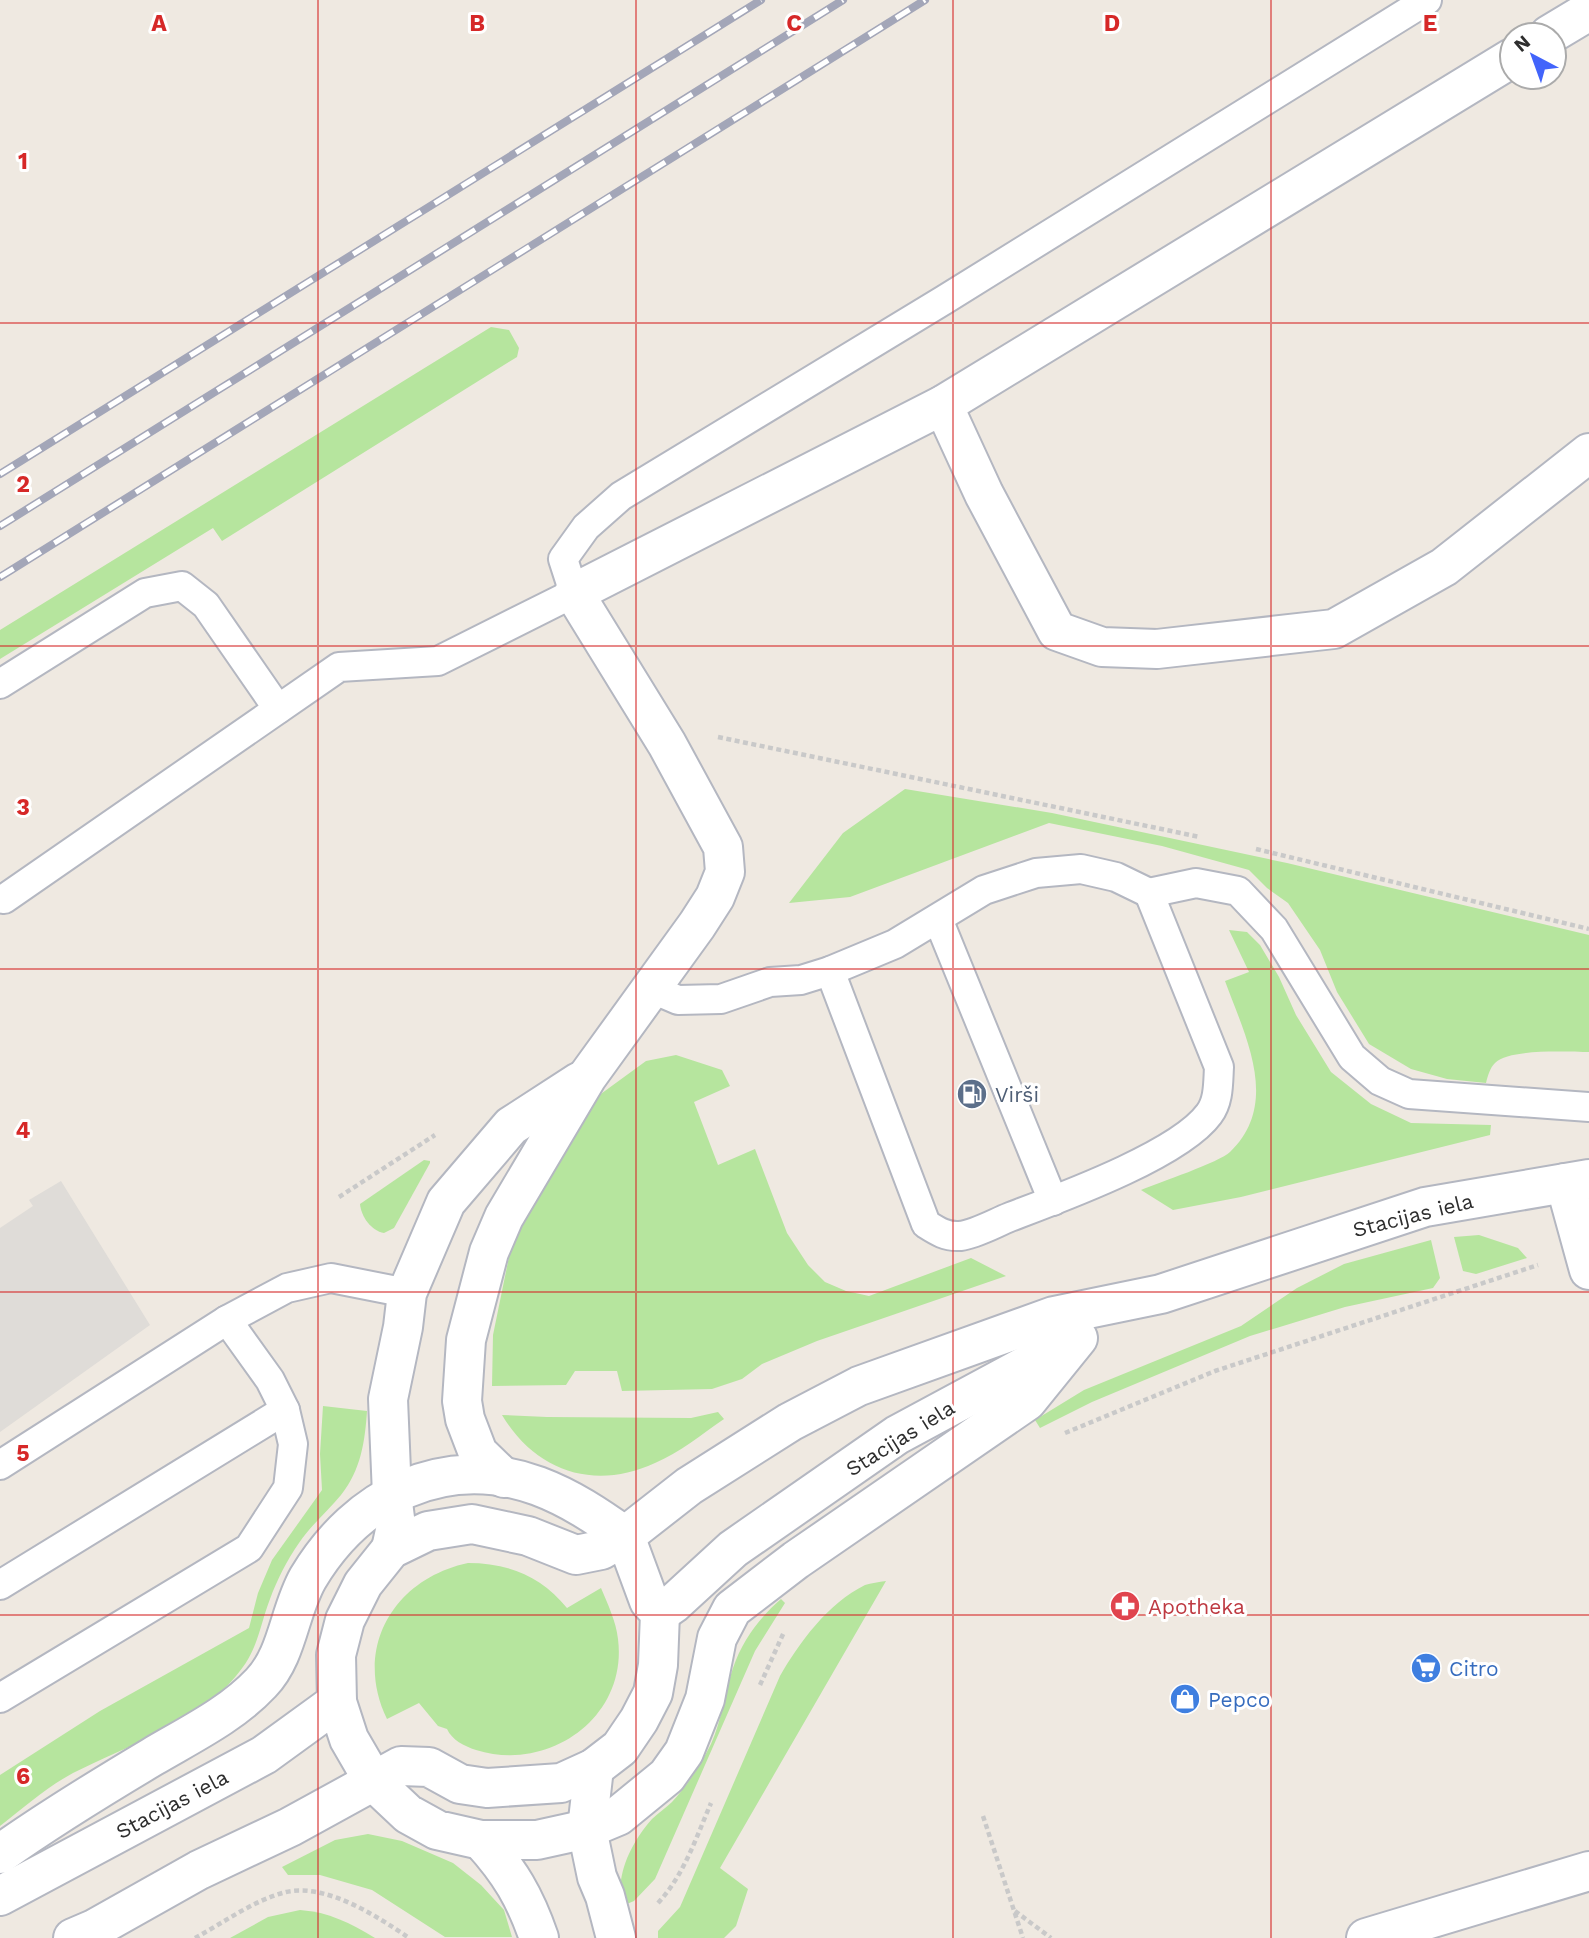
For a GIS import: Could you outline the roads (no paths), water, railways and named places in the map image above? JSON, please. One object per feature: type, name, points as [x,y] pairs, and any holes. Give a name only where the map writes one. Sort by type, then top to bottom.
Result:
[{"type":"main road","points":[[1568,24],[1589,11]]},
{"type":"main road","points":[[504,1478],[478,1453],[465,1419],[462,1401],[466,1340],[489,1252],[504,1217],[587,1077],[697,925],[715,897],[725,872],[723,846],[667,744],[573,593],[943,405],[1498,67]]},
{"type":"main road","points":[[943,405],[984,494],[1058,631],[1102,647],[1157,649],[1334,629],[1444,567],[1589,453]]},
{"type":"main road","points":[[391,1549],[396,1526],[388,1399],[407,1293],[446,1202],[511,1126],[587,1077]]},
{"type":"main road","points":[[1577,1181],[1586,1260]]},
{"type":"main road","name":"Stacijas iela","points":[[1078,1338],[1027,1401],[796,1560],[732,1609],[717,1638],[705,1699],[684,1752],[667,1776],[618,1816],[587,1829],[537,1840],[481,1840],[437,1830],[408,1814],[374,1782],[349,1739],[337,1702],[335,1655],[345,1620],[363,1584],[391,1549],[428,1531],[472,1524],[528,1536],[576,1555],[601,1550],[625,1536],[689,1486],[767,1436],[859,1386],[1054,1316],[1161,1294],[1425,1207],[1577,1181]]},
{"type":"main road","name":"Stacijas iela","points":[[660,1613],[733,1549],[897,1435],[1161,1294]]},
{"type":"main road","points":[[0,1854],[80,1800],[239,1704],[262,1682],[281,1652],[295,1606],[309,1578],[343,1531],[369,1508],[392,1495],[431,1479],[467,1475],[504,1478],[536,1486],[565,1498],[595,1514],[625,1536],[649,1601],[660,1613],[658,1665],[653,1693],[639,1720],[620,1748],[594,1768],[561,1783],[521,1788],[486,1788],[460,1784],[429,1767],[401,1766],[290,1827],[198,1870],[94,1929],[73,1938]]},
{"type":"main road","name":"Stacijas iela","points":[[0,1896],[264,1755],[337,1702]]},
{"type":"main road","points":[[594,1768],[587,1829],[597,1877],[614,1930]]},
{"type":"main road","points":[[481,1840],[506,1867],[528,1907],[539,1938]]},
{"type":"main road","points":[[1366,1938],[1589,1871]]},
{"type":"lane","points":[[4,899],[339,667],[438,661],[573,593],[562,559],[586,527],[621,496],[944,300],[1427,0]]},
{"type":"lane","points":[[0,684],[145,593],[182,586],[206,605],[278,709]]},
{"type":"lane","points":[[650,988],[678,1000],[722,999],[770,982],[801,980],[895,944],[984,890],[1036,873],[1080,869],[1116,877],[1149,893],[1196,883],[1238,891],[1274,929],[1352,1057],[1380,1081],[1409,1094],[1589,1107]]},
{"type":"lane","points":[[830,971],[926,1224],[943,1235],[961,1236],[1053,1201],[1141,1162],[1184,1137],[1209,1113],[1218,1091],[1219,1067],[1149,893]]},
{"type":"lane","points":[[938,919],[1053,1201]]},
{"type":"lane","points":[[0,1465],[227,1320],[287,1288],[331,1278],[407,1293]]},
{"type":"lane","points":[[0,1698],[249,1548],[288,1488],[293,1444],[285,1410],[270,1380],[227,1320]]},
{"type":"lane","points":[[0,1585],[285,1410]]},
{"type":"railway","points":[[0,474],[761,0]]},
{"type":"railway","points":[[0,526],[843,0]]},
{"type":"railway","points":[[0,577],[925,0]]},
{"type":"place","name":"Virši","points":[[972,1094]]},
{"type":"place","name":"Apotheka","points":[[1125,1606]]},
{"type":"place","name":"Citro","points":[[1426,1668]]},
{"type":"place","name":"Pepco","points":[[1185,1699]]}]
